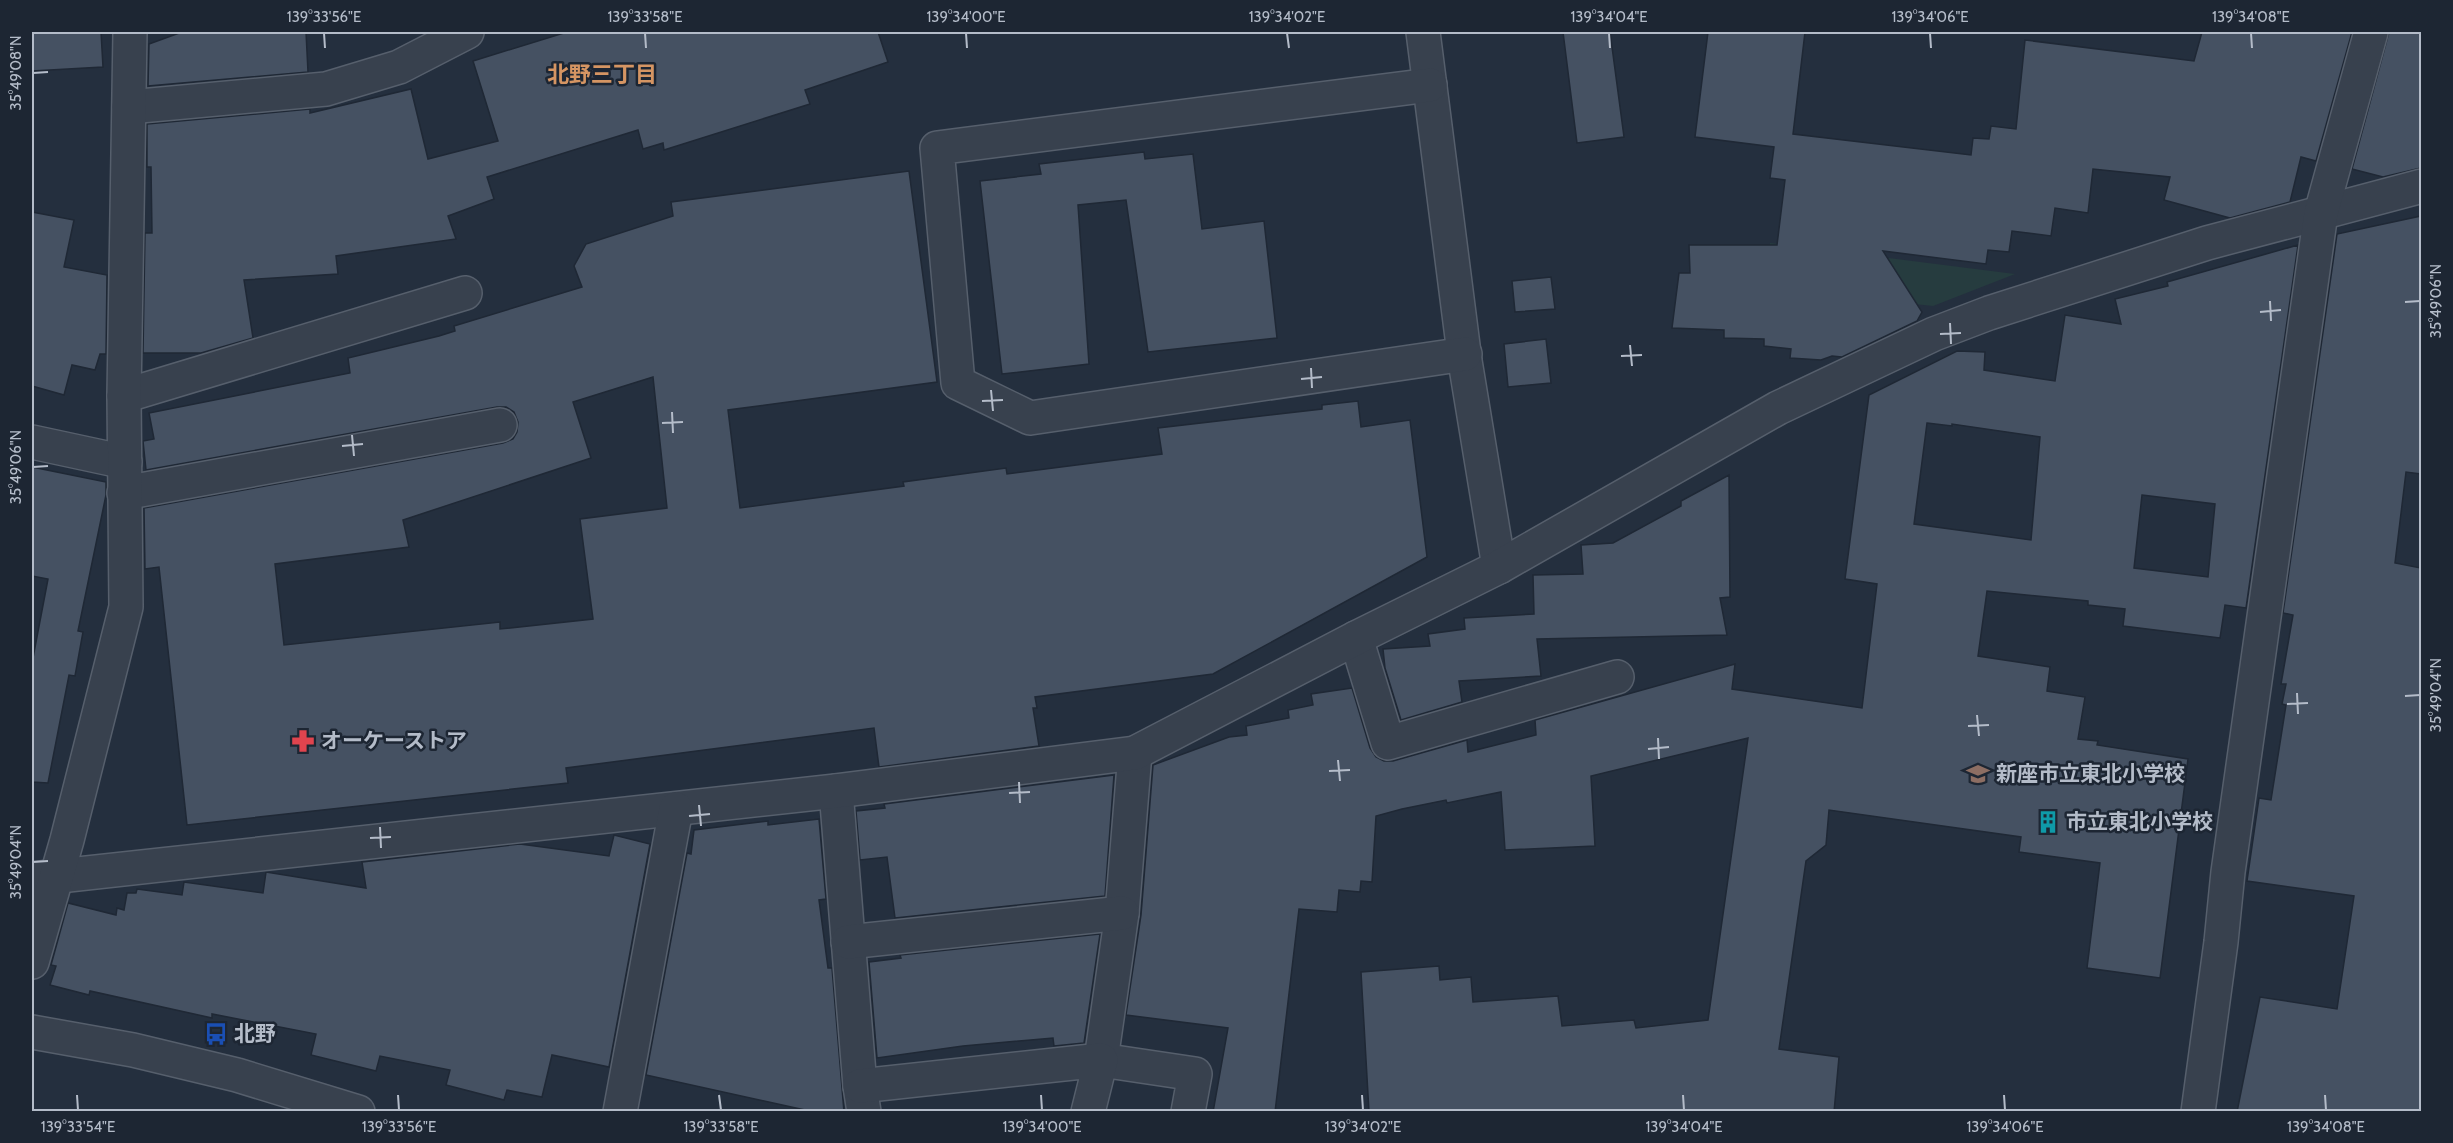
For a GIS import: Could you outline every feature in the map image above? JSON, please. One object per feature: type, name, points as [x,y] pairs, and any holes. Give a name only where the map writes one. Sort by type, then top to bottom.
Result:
[{"type":"street","points":[[32,962],[44,878],[68,840],[126,607],[124,396],[130,32]]},
{"type":"street","points":[[129,107],[326,90],[399,67],[467,32]]},
{"type":"street","points":[[1423,32],[1465,354],[1499,567]]},
{"type":"street","points":[[2198,1112],[2228,872],[2321,213],[2370,32]]},
{"type":"street","points":[[1430,85],[937,148],[958,383],[1030,418],[1465,354]]},
{"type":"street","points":[[44,878],[836,791],[1135,753],[1356,638],[1499,567],[1778,408],[1934,334],[1989,313],[2207,243],[2421,186]]},
{"type":"street","points":[[124,396],[465,293]]},
{"type":"street","points":[[32,442],[125,478],[500,425]]},
{"type":"street","points":[[1356,638],[1388,743],[1617,677]]},
{"type":"street","points":[[1088,1112],[1101,1060],[1122,913],[1135,753]]},
{"type":"street","points":[[836,791],[862,1099],[1101,1060],[1195,1074],[1188,1112]]},
{"type":"street","points":[[620,1112],[676,809]]},
{"type":"street","points":[[848,942],[1122,913]]},
{"type":"street","points":[[32,1032],[133,1050],[237,1075],[358,1112]]},
{"type":"green space","points":[[1770,243],[2015,274],[1933,306],[1765,288]]},
{"type":"building","points":[[32,32],[101,32],[103,67],[32,71]]},
{"type":"building","points":[[182,32],[306,32],[308,72],[148,86],[149,44]]},
{"type":"building","points":[[567,32],[878,32],[888,62],[805,90],[810,104],[664,150],[663,143],[643,149],[638,130],[487,177],[494,199],[448,216],[456,239],[336,256],[338,274],[244,280],[253,338],[201,353],[143,353],[145,233],[152,233],[151,167],[147,167],[147,124],[310,109],[310,113],[411,89],[428,159],[498,141],[473,61]]},
{"type":"building","points":[[1563,32],[1610,32],[1624,137],[1577,143]]},
{"type":"building","points":[[1708,32],[1805,32],[1793,134],[1971,155],[1973,138],[1989,139],[1991,126],[2016,129],[2025,40],[2194,61],[2202,32],[2352,32],[2316,161],[2301,157],[2290,202],[2230,218],[2164,200],[2170,177],[2093,169],[2088,213],[2055,208],[2051,236],[2012,231],[2009,252],[1988,250],[1986,264],[1883,251],[1922,312],[1917,321],[1842,357],[1832,356],[1821,360],[1790,358],[1791,349],[1764,346],[1764,339],[1724,338],[1724,330],[1672,328],[1679,273],[1690,273],[1689,245],[1777,245],[1785,180],[1770,178],[1774,147],[1695,137]]},
{"type":"building","points":[[2389,32],[2421,32],[2421,168],[2383,177],[2352,169]]},
{"type":"building","points":[[1144,152],[1145,159],[1193,154],[1202,229],[1264,221],[1277,338],[1148,352],[1126,200],[1078,205],[1089,364],[1002,374],[980,181],[1041,174],[1039,164]]},
{"type":"building","points":[[909,171],[937,382],[728,410],[740,508],[904,486],[903,482],[1006,468],[1007,474],[1162,454],[1158,428],[1322,409],[1322,405],[1358,401],[1361,427],[1410,420],[1427,557],[1213,674],[1035,697],[1037,708],[1033,708],[1039,746],[879,767],[874,728],[566,768],[568,783],[187,825],[159,567],[145,569],[144,508],[503,443],[513,439],[517,432],[518,422],[514,412],[506,407],[497,407],[146,470],[143,441],[154,439],[149,413],[350,373],[348,358],[439,336],[455,331],[454,326],[582,287],[574,266],[586,244],[673,216],[671,202]],"holes":[[[653,377],[667,508],[580,519],[593,619],[500,629],[500,622],[284,645],[275,564],[409,547],[403,520],[591,458],[573,402]]]},
{"type":"building","points":[[32,212],[74,220],[64,267],[107,275],[106,354],[100,354],[95,370],[72,365],[64,395],[32,386]]},
{"type":"building","points":[[2421,216],[2421,474],[2406,472],[2395,563],[2421,568],[2421,1112],[2237,1112],[2260,997],[2337,1009],[2354,896],[2247,881],[2259,798],[2271,800],[2286,705],[2282,704],[2286,684],[2281,684],[2293,615],[2283,613],[2337,234]]},
{"type":"building","points":[[2298,245],[2246,608],[2225,605],[2220,638],[2123,626],[2125,609],[2088,605],[2088,601],[1987,591],[1978,656],[2050,667],[2047,691],[2085,697],[2078,739],[2098,741],[2097,745],[2188,759],[2160,978],[2087,968],[2100,863],[2019,852],[2021,837],[1829,810],[1826,845],[1806,861],[1779,1049],[1839,1057],[1834,1112],[1369,1112],[1361,972],[1439,966],[1440,980],[1471,977],[1473,1002],[1558,996],[1562,1026],[1634,1020],[1636,1028],[1708,1020],[1748,738],[1591,776],[1595,846],[1505,850],[1501,792],[1447,803],[1446,800],[1376,816],[1372,882],[1361,881],[1360,892],[1339,890],[1337,912],[1299,909],[1275,1112],[1213,1112],[1228,1028],[1126,1015],[1141,915],[1153,765],[1229,737],[1247,735],[1246,726],[1289,718],[1288,710],[1313,705],[1311,694],[1352,688],[1370,748],[1376,757],[1384,761],[1393,761],[1467,740],[1468,752],[1536,735],[1535,720],[1735,664],[1732,689],[1862,708],[1877,584],[1845,579],[1869,395],[1957,351],[1985,352],[1984,370],[2055,381],[2065,315],[2121,324],[2115,299],[2168,286],[2167,282]],"holes":[[[1927,423],[1952,426],[1952,424],[2040,437],[2031,540],[1914,524]],[[2142,495],[2215,504],[2208,577],[2134,568]]]},
{"type":"building","points":[[1551,277],[1555,309],[1515,312],[1512,281]]},
{"type":"building","points":[[1546,339],[1551,383],[1508,387],[1504,344]]},
{"type":"building","points":[[32,467],[106,482],[106,495],[78,631],[83,632],[75,676],[69,675],[48,783],[32,782],[32,663],[48,579],[32,576]]},
{"type":"building","points":[[1729,475],[1730,597],[1720,598],[1727,635],[1537,639],[1541,676],[1459,681],[1462,702],[1401,720],[1385,668],[1383,649],[1430,646],[1428,634],[1465,629],[1464,618],[1534,614],[1533,575],[1583,574],[1581,545],[1613,543],[1681,506],[1681,501]]},
{"type":"building","points":[[1114,775],[1105,896],[895,918],[887,857],[860,860],[856,811],[885,808],[884,804]]},
{"type":"building","points":[[819,819],[826,899],[819,900],[828,968],[832,968],[844,1112],[814,1112],[646,1075],[687,853],[691,854],[694,830],[768,821],[768,825]]},
{"type":"building","points":[[614,835],[650,844],[609,1067],[552,1055],[542,1097],[507,1090],[504,1100],[446,1085],[450,1070],[380,1056],[376,1071],[311,1055],[316,1034],[212,1014],[212,1018],[90,991],[89,995],[50,985],[56,966],[51,965],[68,903],[116,915],[117,908],[124,910],[127,893],[136,893],[137,889],[182,895],[184,882],[263,893],[266,872],[366,888],[362,862],[520,844],[609,856]]},
{"type":"building","points":[[1100,934],[1084,1043],[1054,1046],[1053,1038],[963,1046],[877,1058],[869,962],[901,958],[900,955]]},
{"type":"place","name":"オーケーストア","points":[[303,741]]},
{"type":"place","name":"新座市立東北小学校","points":[[1978,774]]},
{"type":"place","name":"市立東北小学校","points":[[2048,822]]},
{"type":"place","name":"北野","points":[[216,1034]]},
{"type":"district","name":"北野三丁目","points":[[602,74]]}]
